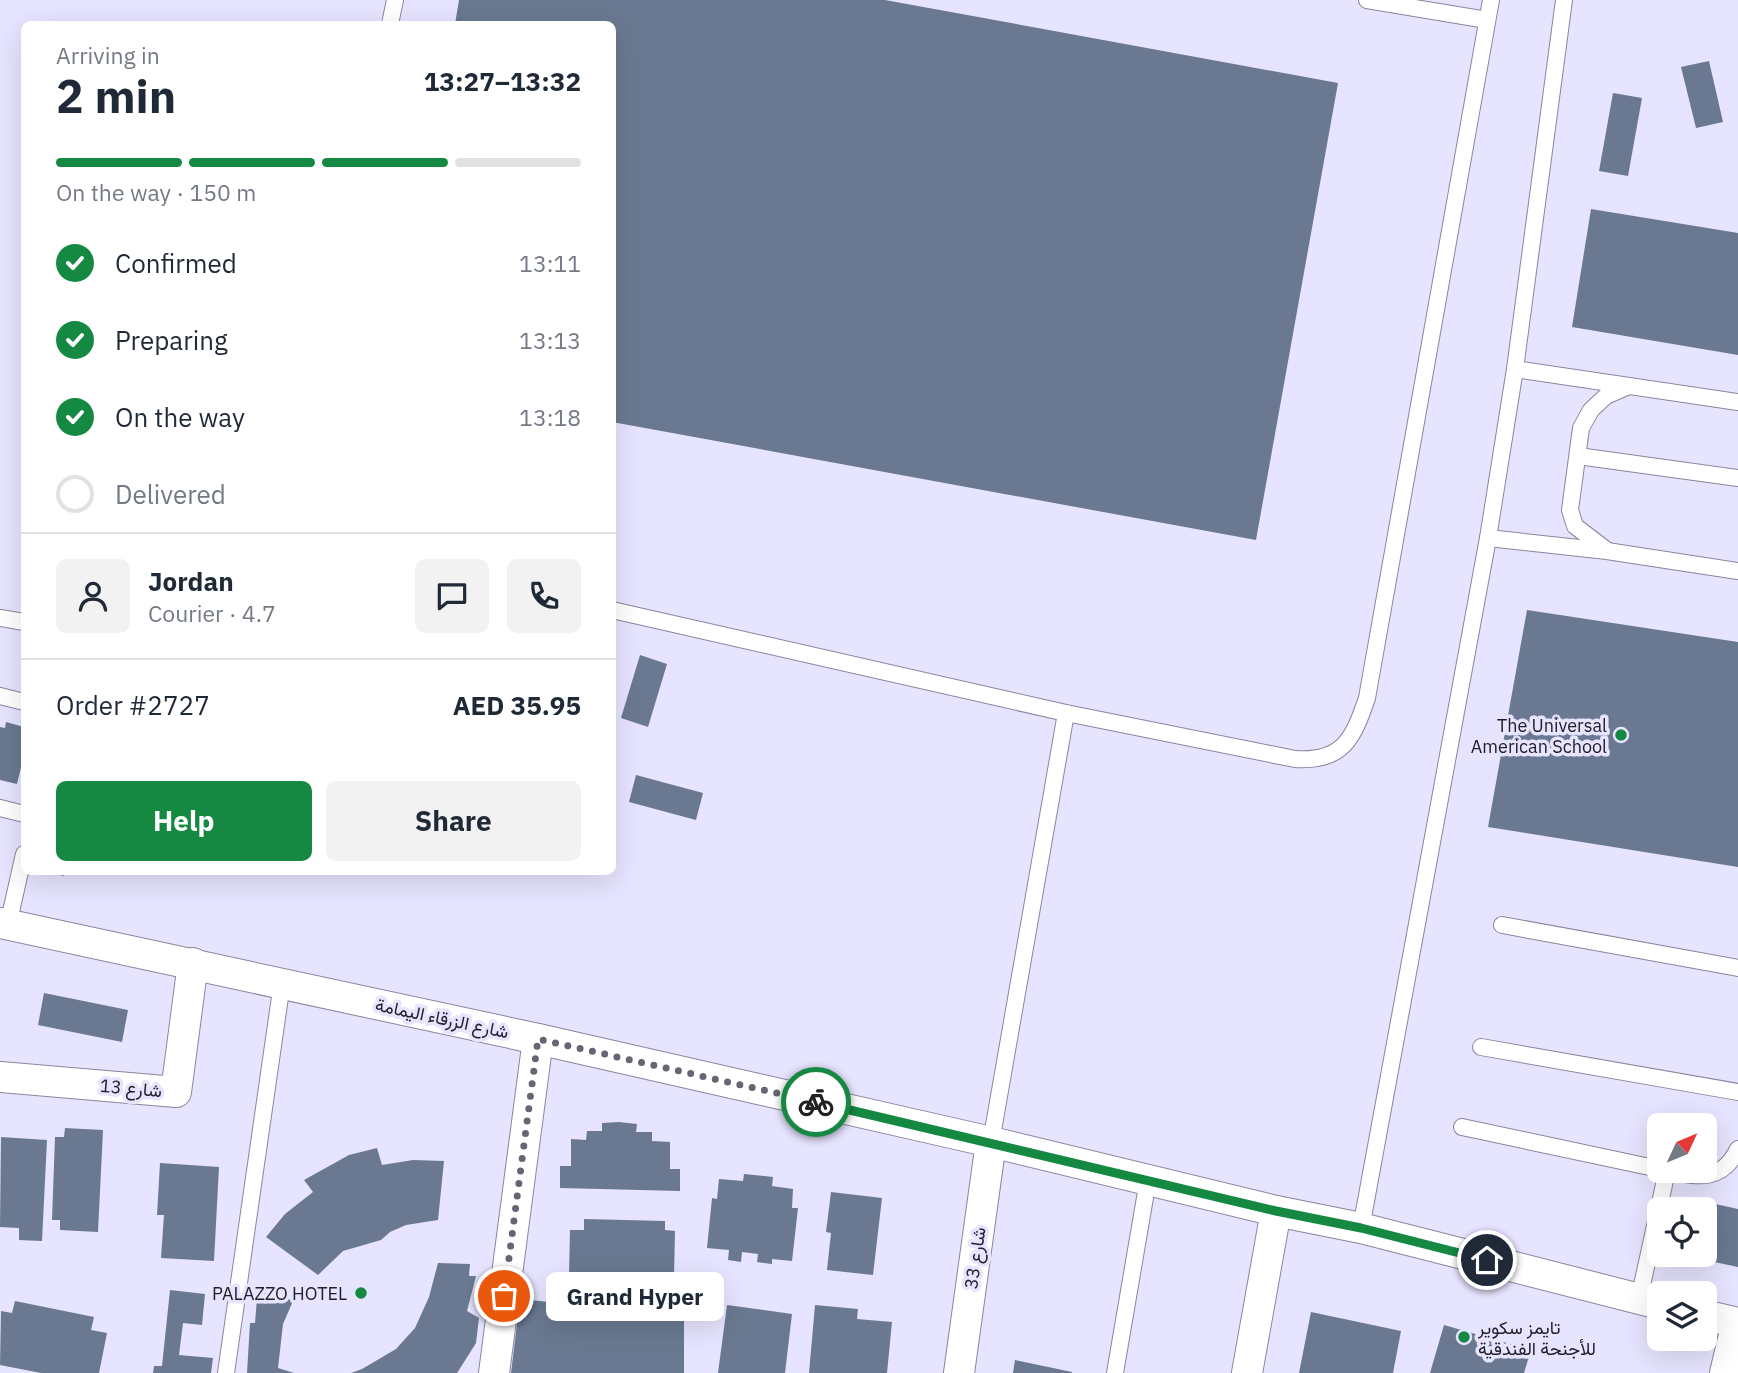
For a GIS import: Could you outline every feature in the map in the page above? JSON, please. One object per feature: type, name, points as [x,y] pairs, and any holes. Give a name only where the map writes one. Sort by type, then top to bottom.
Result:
[{"type":"street","name":"شارع الزرقاء اليمامة","points":[[4,924],[538,1039],[991,1142],[1276,1211],[1361,1228],[1647,1300]]},
{"type":"street","name":"شارع 13","points":[[0,1077],[176,1092],[192,963]]},
{"type":"street","points":[[494,1373],[538,1039]]},
{"type":"street","name":"شارع 33","points":[[959,1373],[991,1142]]},
{"type":"street","points":[[1247,1373],[1276,1211]]},
{"type":"street","points":[[1717,1318],[1737,1323],[1725,1373]]},
{"type":"lane","points":[[391,21],[395,0]]},
{"type":"lane","points":[[1367,0],[1487,20]]},
{"type":"lane","points":[[616,611],[1066,713],[1295,759],[1314,760],[1332,755],[1351,737],[1367,698],[1491,0]]},
{"type":"lane","points":[[1361,1228],[1488,538],[1515,369],[1564,0]]},
{"type":"lane","points":[[1515,369],[1738,402]]},
{"type":"lane","points":[[1607,551],[1575,526],[1570,510],[1581,428],[1591,410],[1606,396],[1629,386]]},
{"type":"lane","points":[[1578,456],[1738,478]]},
{"type":"lane","points":[[1488,538],[1607,551],[1738,571]]},
{"type":"lane","points":[[0,618],[21,622]]},
{"type":"lane","points":[[0,696],[21,701]]},
{"type":"lane","points":[[991,1142],[1066,713]]},
{"type":"lane","points":[[0,808],[21,813]]},
{"type":"lane","points":[[4,924],[21,864]]},
{"type":"lane","points":[[1502,925],[1738,968]]},
{"type":"lane","points":[[226,1373],[282,984]]},
{"type":"lane","points":[[1481,1047],[1738,1092]]},
{"type":"lane","points":[[1462,1127],[1647,1166]]},
{"type":"lane","points":[[1717,1173],[1734,1157],[1738,1149]]},
{"type":"lane","points":[[1115,1373],[1147,1180]]},
{"type":"lane","points":[[1652,1281],[1666,1183]]},
{"type":"building","points":[[459,0],[885,0],[1338,83],[1256,540],[616,423],[616,21],[456,21]]},
{"type":"building","points":[[1709,61],[1723,122],[1696,128],[1681,67]]},
{"type":"building","points":[[1613,93],[1642,98],[1628,176],[1599,171]]},
{"type":"building","points":[[1591,209],[1738,233],[1738,355],[1572,327]]},
{"type":"building","name":"The Universal American School","points":[[1527,610],[1738,642],[1738,867],[1488,827]]},
{"type":"building","points":[[640,655],[667,664],[648,727],[621,718]]},
{"type":"building","points":[[6,722],[21,726],[21,767],[17,784],[0,780],[0,727],[5,728]]},
{"type":"building","points":[[636,775],[703,793],[696,820],[629,802]]},
{"type":"building","points":[[44,993],[128,1010],[122,1042],[38,1025]]},
{"type":"building","points":[[602,1123],[637,1124],[636,1132],[652,1132],[652,1141],[670,1142],[670,1169],[680,1169],[680,1191],[560,1188],[560,1166],[571,1166],[571,1139],[586,1140],[587,1131],[602,1131]]},
{"type":"building","points":[[65,1128],[103,1130],[98,1232],[60,1230],[60,1220],[52,1220],[55,1137],[64,1137]]},
{"type":"building","points":[[1,1137],[47,1140],[42,1241],[19,1240],[19,1228],[0,1227]]},
{"type":"building","points":[[377,1148],[382,1165],[413,1160],[444,1161],[438,1220],[406,1225],[390,1232],[381,1240],[343,1251],[318,1275],[266,1237],[285,1214],[313,1192],[304,1180],[349,1155]]},
{"type":"building","points":[[160,1163],[219,1167],[214,1261],[161,1258],[164,1215],[157,1215]]},
{"type":"building","points":[[744,1174],[773,1177],[772,1186],[793,1189],[792,1208],[798,1208],[792,1261],[772,1259],[772,1264],[757,1262],[758,1254],[742,1252],[741,1262],[728,1260],[729,1250],[707,1248],[712,1198],[717,1199],[719,1179],[743,1181]]},
{"type":"building","points":[[831,1192],[882,1198],[873,1275],[827,1270],[831,1233],[826,1232]]},
{"type":"building","points":[[1717,1204],[1738,1209],[1738,1267],[1717,1263]]},
{"type":"building","points":[[584,1219],[665,1221],[665,1230],[675,1231],[674,1277],[664,1277],[664,1288],[583,1285],[583,1277],[569,1276],[570,1230],[584,1230]]},
{"type":"building","points":[[438,1263],[470,1264],[469,1276],[476,1276],[467,1311],[479,1318],[476,1343],[457,1373],[351,1373],[396,1349],[415,1328],[429,1297]]},
{"type":"building","points":[[258,1286],[293,1301],[283,1324],[278,1368],[294,1373],[247,1373],[250,1323],[255,1323]]},
{"type":"building","points":[[170,1290],[205,1294],[202,1325],[183,1323],[179,1355],[213,1358],[211,1373],[153,1373],[154,1366],[162,1366]]},
{"type":"building","points":[[520,1299],[684,1316],[684,1373],[511,1373]]},
{"type":"building","points":[[15,1301],[94,1317],[91,1330],[107,1333],[99,1373],[41,1373],[0,1365],[1,1311],[12,1313]]},
{"type":"building","points":[[727,1305],[792,1314],[785,1373],[718,1373]]},
{"type":"building","points":[[815,1305],[858,1309],[857,1319],[892,1322],[887,1373],[809,1373]]},
{"type":"building","points":[[1311,1312],[1401,1331],[1393,1373],[1299,1373]]},
{"type":"building","name":"تايمز سكوير للأجنحة الفندقية","points":[[1444,1325],[1531,1350],[1524,1373],[1430,1373]]},
{"type":"building","points":[[1015,1360],[1072,1372],[1072,1373],[1013,1373]]},
{"type":"way so far","points":[[504,1296],[538,1039],[816,1102]]},
{"type":"place","name":"The Universal American School","points":[[1621,735]]},
{"type":"place","name":"PALAZZO HOTEL","points":[[361,1293]]},
{"type":"place","name":"Grand Hyper","points":[[504,1296]]},
{"type":"place","name":"تايمز سكوير للأجنحة الفندقية","points":[[1464,1337]]},
{"type":"route","points":[[816,1102],[1276,1211],[1361,1228],[1487,1260]]}]
